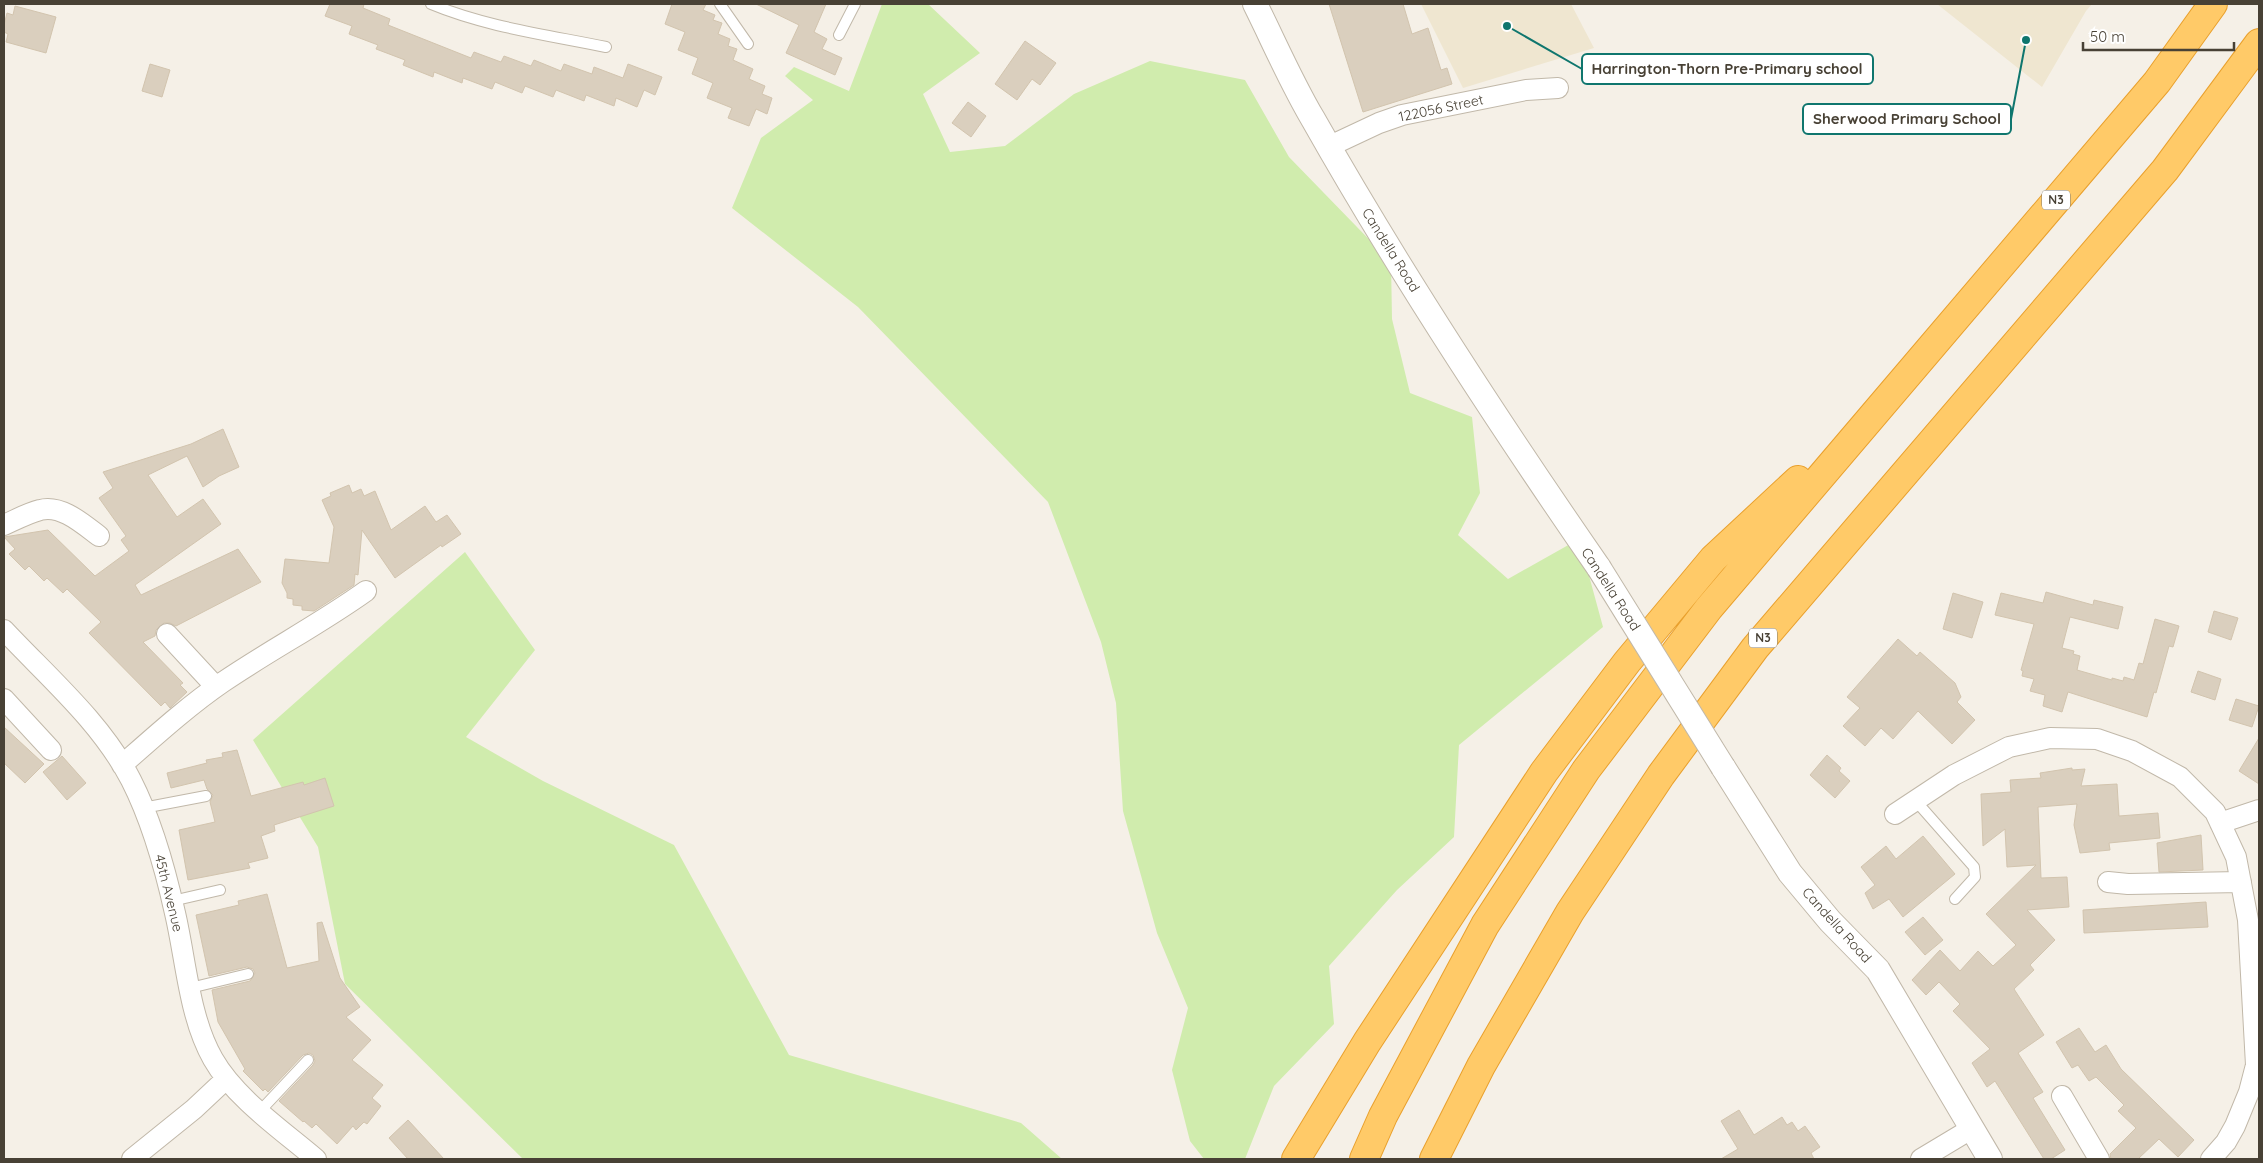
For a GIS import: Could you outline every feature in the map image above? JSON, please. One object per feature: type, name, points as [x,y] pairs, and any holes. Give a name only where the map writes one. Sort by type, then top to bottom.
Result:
[{"type":"highway","name":"N3","points":[[1364,1159],[1383,1116],[1485,926],[1586,770],[1709,608],[2157,82],[2213,4]]},
{"type":"highway","name":"N3","points":[[1434,1159],[1481,1066],[1570,912],[1667,767],[1755,648],[2165,170],[2259,43]]},
{"type":"highway","points":[[1296,1159],[1367,1042],[1544,772],[1627,662],[1714,559],[1892,392]]},
{"type":"highway","points":[[1309,1159],[1367,1042]]},
{"type":"street","name":"Candella Road","points":[[1255,4],[1312,118],[1330,146],[1359,199],[1454,352],[1512,443],[1599,568],[1790,873],[1830,921],[1878,970],[1990,1159]]},
{"type":"street","name":"122056 Street","points":[[1330,146],[1379,123],[1402,115],[1526,90],[1558,88]]},
{"type":"street","points":[[4,525],[40,510],[51,509],[66,514],[99,536]]},
{"type":"street","points":[[122,765],[216,687],[340,610],[366,591]]},
{"type":"street","name":"45th Avenue","points":[[4,630],[86,717],[122,765],[143,808],[157,847],[172,901],[200,1028],[213,1059],[226,1079],[316,1159]]},
{"type":"street","points":[[167,634],[216,687]]},
{"type":"street","points":[[4,699],[51,750]]},
{"type":"street","points":[[1896,814],[1954,776],[2008,747],[2050,738],[2097,739],[2132,751],[2180,777],[2214,812],[2236,857],[2248,920],[2256,1066],[2254,1093],[2230,1134],[2211,1159]]},
{"type":"street","points":[[2220,823],[2259,810]]},
{"type":"street","points":[[2108,882],[2128,884],[2241,882]]},
{"type":"street","points":[[132,1159],[194,1109],[226,1079]]},
{"type":"street","points":[[2062,1096],[2099,1159]]},
{"type":"street","points":[[1921,1159],[1971,1129]]},
{"type":"lane","points":[[431,4],[450,12],[495,24],[606,47]]},
{"type":"lane","points":[[720,4],[748,44]]},
{"type":"lane","points":[[839,35],[855,4]]},
{"type":"lane","points":[[143,808],[206,796]]},
{"type":"lane","points":[[1915,800],[1974,867],[1975,877],[1955,899]]},
{"type":"lane","points":[[172,901],[220,890]]},
{"type":"lane","points":[[190,988],[248,974]]},
{"type":"lane","points":[[260,1111],[308,1060]]},
{"type":"shaded area","points":[[1421,4],[1571,4],[1594,48],[1463,88]]},
{"type":"shaded area","points":[[1937,4],[2092,4],[2086,11],[2042,87]]},
{"type":"green space","points":[[882,4],[928,4],[980,53],[923,94],[950,152],[1005,146],[1074,94],[1150,61],[1245,80],[1289,157],[1391,262],[1392,319],[1410,393],[1472,417],[1480,493],[1458,535],[1508,579],[1579,539],[1603,627],[1459,745],[1454,837],[1397,890],[1329,966],[1334,1024],[1274,1086],[1245,1159],[1204,1159],[1190,1141],[1172,1070],[1188,1008],[1157,933],[1123,811],[1116,703],[1101,642],[1048,502],[858,307],[732,208],[761,138],[813,100],[785,76],[794,67],[849,91]]},
{"type":"green space","points":[[465,552],[535,650],[466,737],[543,781],[674,845],[789,1055],[1021,1123],[1062,1159],[523,1159],[345,984],[318,847],[253,740]]},
{"type":"building","points":[[330,4],[364,4],[363,8],[390,19],[388,25],[471,58],[474,52],[501,62],[504,56],[531,66],[534,60],[561,71],[564,64],[592,74],[594,67],[623,78],[628,64],[662,77],[655,95],[644,90],[637,107],[616,98],[614,106],[586,95],[584,101],[556,90],[553,97],[525,86],[522,93],[495,82],[492,89],[463,78],[462,83],[434,72],[433,77],[403,65],[405,60],[376,49],[378,45],[349,34],[352,26],[325,16]]},
{"type":"building","points":[[672,4],[706,4],[703,10],[715,15],[713,20],[722,23],[718,34],[730,39],[728,46],[737,49],[733,60],[753,69],[749,79],[765,86],[762,94],[772,98],[767,114],[756,109],[749,126],[728,118],[732,108],[707,98],[713,83],[692,74],[698,58],[678,50],[685,32],[665,24]]},
{"type":"building","points":[[756,4],[826,4],[814,32],[827,39],[822,49],[842,58],[835,75],[786,53],[799,25]]},
{"type":"building","points":[[1329,4],[1403,4],[1412,34],[1428,28],[1441,70],[1447,68],[1452,84],[1363,112]]},
{"type":"building","points":[[15,6],[56,17],[46,53],[6,42],[8,34],[4,32],[4,25],[7,13],[13,15]]},
{"type":"building","points":[[1025,41],[1056,63],[1040,85],[1032,79],[1017,100],[995,84]]},
{"type":"building","points":[[150,64],[170,70],[162,97],[142,91]]},
{"type":"building","points":[[968,102],[986,116],[971,137],[952,123]]},
{"type":"building","points":[[223,429],[239,467],[219,476],[203,487],[187,456],[148,475],[177,517],[203,499],[221,524],[135,585],[141,595],[238,549],[261,582],[176,626],[164,623],[156,630],[155,636],[143,642],[183,683],[180,685],[187,692],[170,708],[165,702],[161,706],[89,633],[101,622],[67,589],[63,593],[47,578],[44,581],[29,566],[25,570],[9,554],[15,549],[4,537],[48,530],[95,576],[129,551],[121,540],[126,536],[99,498],[113,488],[103,472],[191,444]]},
{"type":"building","points":[[349,485],[352,493],[361,489],[364,496],[375,491],[391,530],[425,506],[436,522],[447,515],[461,534],[442,547],[441,545],[395,578],[362,530],[358,575],[355,574],[354,585],[314,611],[302,610],[302,606],[293,605],[293,599],[287,598],[287,593],[282,583],[285,559],[329,563],[334,527],[322,500],[331,496],[330,493]]},
{"type":"building","points":[[2046,592],[2093,605],[2094,600],[2123,607],[2118,629],[2070,617],[2062,648],[2074,651],[2073,654],[2080,656],[2077,670],[2112,680],[2112,678],[2123,681],[2124,677],[2134,680],[2139,663],[2143,664],[2155,619],[2179,626],[2173,647],[2169,646],[2147,717],[2068,692],[2062,712],[2043,706],[2045,695],[2030,691],[2034,679],[2022,676],[2023,671],[2021,670],[2034,624],[1995,615],[2001,593],[2043,603]]},
{"type":"building","points":[[1953,593],[1983,602],[1972,638],[1943,629]]},
{"type":"building","points":[[2214,611],[2238,618],[2231,640],[2208,632]]},
{"type":"building","points":[[1898,639],[1917,656],[1920,652],[1955,683],[1961,697],[1957,702],[1975,720],[1952,744],[1918,711],[1893,739],[1881,728],[1865,746],[1843,726],[1860,708],[1847,697]]},
{"type":"building","points":[[2198,671],[2221,679],[2215,700],[2191,692]]},
{"type":"building","points":[[2236,699],[2259,706],[2252,727],[2229,720]]},
{"type":"building","points":[[4,727],[44,764],[25,783],[4,763]]},
{"type":"building","points":[[2259,738],[2259,784],[2239,771]]},
{"type":"building","points":[[237,750],[251,796],[303,782],[304,785],[325,778],[334,806],[274,825],[275,831],[261,836],[268,858],[248,863],[250,868],[188,880],[179,830],[215,822],[210,802],[213,795],[207,789],[204,780],[171,788],[167,773],[207,763],[206,760],[223,757],[222,753]]},
{"type":"building","points":[[1827,755],[1841,768],[1839,771],[1850,781],[1835,798],[1810,775]]},
{"type":"building","points":[[62,756],[86,783],[67,800],[43,772]]},
{"type":"building","points":[[2072,768],[2072,770],[2085,769],[2081,786],[2117,784],[2119,816],[2158,813],[2160,838],[2109,843],[2110,850],[2080,853],[2074,825],[2077,804],[2038,807],[2041,878],[2067,877],[2069,907],[2027,910],[2055,940],[2030,965],[2034,970],[2014,989],[2044,1035],[2018,1053],[2043,1092],[2033,1098],[2065,1150],[2051,1159],[2044,1159],[1995,1081],[1987,1087],[1972,1063],[1990,1049],[1953,1011],[1960,1004],[1939,982],[1926,995],[1912,980],[1940,950],[1960,971],[1978,951],[1993,966],[2016,945],[1986,914],[2036,865],[2007,867],[2005,829],[1983,846],[1981,794],[2011,792],[2010,780],[2041,778],[2040,773]]},
{"type":"building","points":[[2201,835],[2203,870],[2159,872],[2157,843]]},
{"type":"building","points":[[1923,836],[1955,874],[1903,917],[1889,899],[1873,909],[1865,893],[1875,885],[1861,867],[1886,846],[1896,859]]},
{"type":"building","points":[[267,894],[287,968],[319,961],[317,923],[322,922],[340,978],[360,1007],[346,1017],[371,1040],[352,1060],[383,1085],[372,1098],[381,1106],[367,1124],[364,1122],[356,1130],[353,1126],[337,1144],[316,1124],[312,1128],[279,1101],[313,1065],[315,1061],[313,1055],[309,1053],[303,1055],[268,1092],[265,1089],[263,1091],[243,1071],[245,1069],[218,1022],[212,990],[250,981],[255,973],[253,969],[247,967],[209,976],[196,915],[239,905],[238,901]]},
{"type":"building","points":[[2206,902],[2208,927],[2084,933],[2083,910]]},
{"type":"building","points":[[1923,917],[1943,940],[1925,955],[1905,932]]},
{"type":"building","points":[[2079,1028],[2095,1052],[2106,1045],[2121,1069],[2194,1140],[2178,1157],[2159,1139],[2138,1159],[2111,1159],[2110,1154],[2136,1128],[2118,1111],[2124,1105],[2096,1077],[2089,1081],[2078,1065],[2072,1068],[2056,1042]]},
{"type":"building","points":[[1739,1110],[1754,1135],[1782,1117],[1787,1125],[1792,1122],[1798,1131],[1805,1126],[1820,1147],[1811,1153],[1814,1159],[1721,1159],[1738,1149],[1721,1121]]},
{"type":"building","points":[[408,1120],[444,1159],[408,1159],[389,1138]]},
{"type":"place","name":"Harrington-Thorn Pre-Primary school","points":[[1507,26]]},
{"type":"place","name":"Sherwood Primary School","points":[[2026,40]]}]
